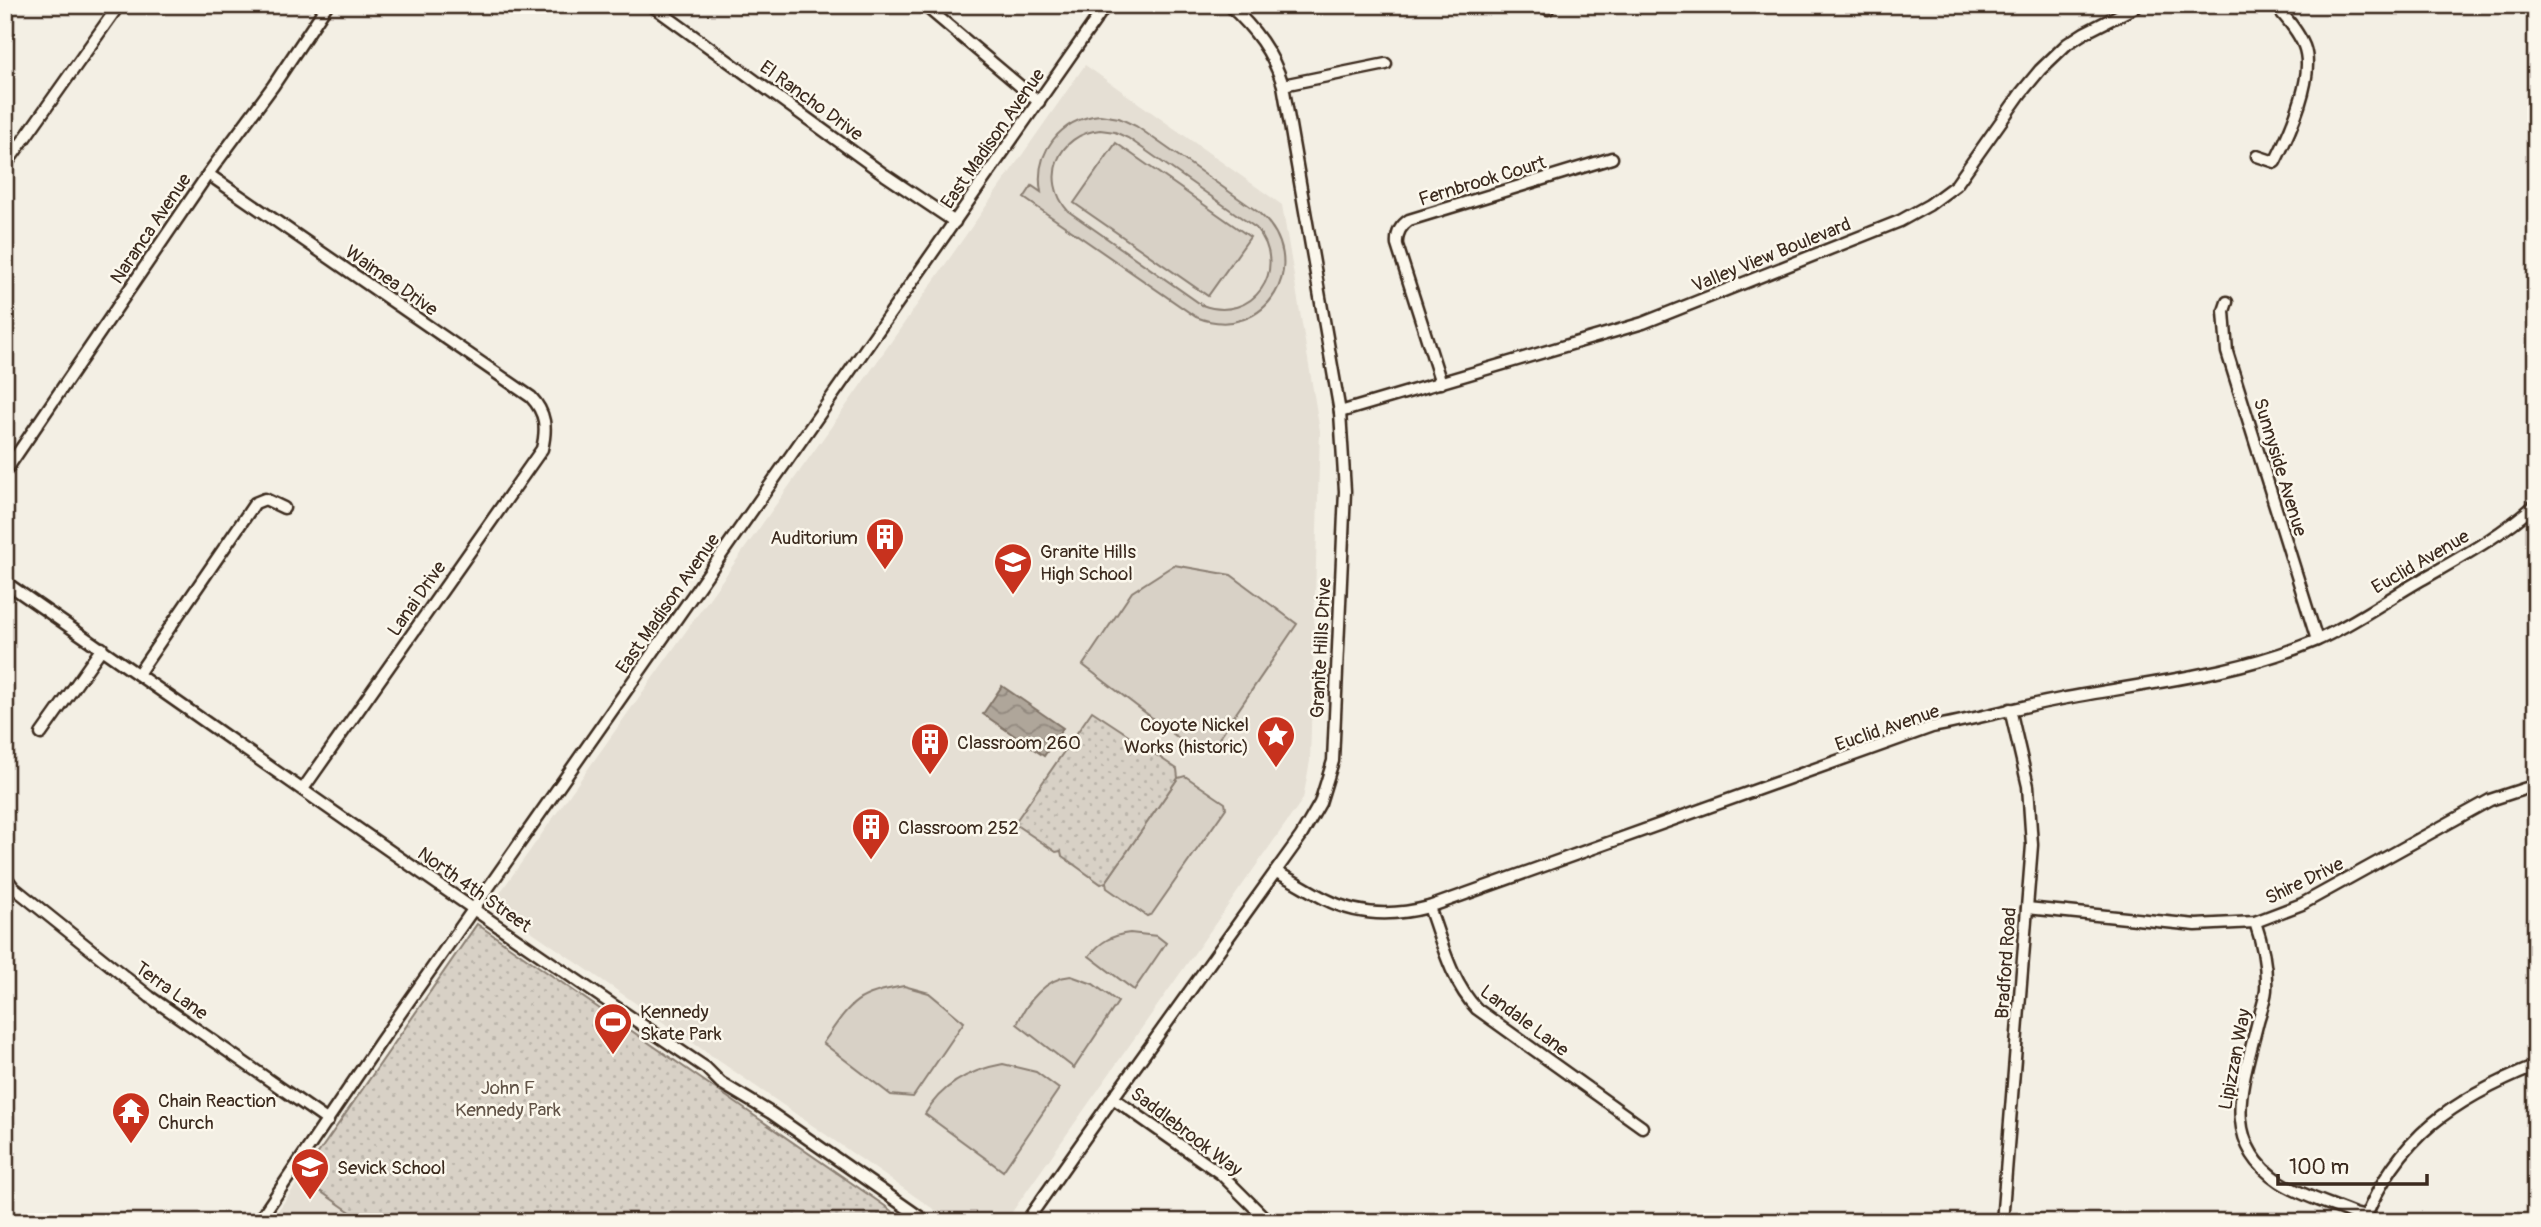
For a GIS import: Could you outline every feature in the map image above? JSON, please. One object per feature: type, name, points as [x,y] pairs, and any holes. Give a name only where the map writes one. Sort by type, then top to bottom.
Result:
[{"type":"street","points":[[5,166],[119,5]]},
{"type":"street","name":"Naranca Avenue","points":[[5,472],[327,5]]},
{"type":"street","name":"El Rancho Drive","points":[[651,5],[885,175],[955,222]]},
{"type":"street","points":[[924,5],[1039,102]]},
{"type":"street","name":"East Madison Avenue","points":[[258,1222],[1106,5]]},
{"type":"street","name":"Granite Hills Drive","points":[[1027,1222],[1315,814],[1326,789],[1333,761],[1345,491],[1340,412],[1283,85],[1276,63],[1264,42],[1253,27],[1229,5]]},
{"type":"street","name":"Valley View Boulevard","points":[[1340,412],[1643,323],[1907,217],[1956,185],[2021,93],[2067,44],[2139,5]]},
{"type":"street","points":[[2257,156],[2275,162],[2286,139],[2307,76],[2308,61],[2304,45],[2275,5]]},
{"type":"street","points":[[1283,85],[1386,64]]},
{"type":"street","name":"Fernbrook Court","points":[[1441,383],[1397,245],[1397,234],[1402,226],[1409,220],[1612,158]]},
{"type":"street","name":"Waimea Drive","points":[[208,174],[531,397],[539,405],[545,423]]},
{"type":"street","name":"Sunnyside Avenue","points":[[2227,302],[2224,311],[2227,352],[2317,640]]},
{"type":"street","name":"Lanai Drive","points":[[303,789],[542,449],[545,423]]},
{"type":"street","points":[[138,674],[255,503],[265,499],[284,508]]},
{"type":"street","name":"Euclid Avenue","points":[[1276,872],[1324,899],[1353,909],[1391,913],[1429,907],[1932,727],[2010,709],[2211,673],[2317,640],[2479,547],[2536,505]]},
{"type":"street","name":"North 4th Street","points":[[5,582],[538,955],[706,1068],[721,1083],[771,1113],[927,1222]]},
{"type":"street","points":[[41,734],[102,648]]},
{"type":"street","name":"Bradford Road","points":[[2002,1222],[2032,845],[2028,786],[2010,709]]},
{"type":"street","name":"Shire Drive","points":[[2027,908],[2196,926],[2255,922],[2302,904],[2490,800],[2536,785]]},
{"type":"street","name":"Terra Lane","points":[[5,876],[13,887],[150,998],[328,1121]]},
{"type":"street","name":"Landale Lane","points":[[1429,907],[1465,997],[1477,1009],[1642,1127]]},
{"type":"street","name":"Lipizzan Way","points":[[2255,922],[2266,991],[2241,1096],[2239,1120],[2245,1143],[2265,1169],[2280,1182],[2365,1219]]},
{"type":"street","points":[[2365,1219],[2395,1164],[2429,1127],[2481,1089],[2536,1066]]},
{"type":"street","name":"Saddlebrook Way","points":[[1113,1098],[1221,1174],[1269,1222]]},
{"type":"shaded area","name":"Granite Hills High School","points":[[1085,65],[1282,205],[1320,431],[1310,761],[1303,799],[1005,1222],[952,1222],[492,904]]},
{"type":"shaded area","name":"Sevick School","points":[[301,1178],[365,1222],[270,1222]]},
{"type":"green space","points":[[1100,115],[1119,118],[1136,126],[1258,212],[1275,232],[1283,253],[1282,274],[1275,293],[1262,309],[1243,319],[1221,323],[1196,317],[1024,198],[1032,186],[1041,192],[1042,164],[1053,140],[1073,123]],"holes":[[[1100,130],[1115,132],[1128,138],[1256,228],[1266,244],[1270,260],[1268,275],[1251,300],[1237,307],[1220,309],[1202,305],[1068,211],[1055,185],[1055,172],[1064,149],[1085,133]]]},
{"type":"green space","points":[[1116,143],[1250,237],[1208,296],[1074,203]]},
{"type":"green space","points":[[1174,565],[1231,575],[1297,624],[1213,747],[1189,746],[1083,665],[1132,592]]},
{"type":"green space","points":[[1092,711],[1133,738],[1134,745],[1140,744],[1177,769],[1178,778],[1106,882],[1101,884],[1062,856],[1061,851],[1056,852],[1016,825],[1016,821]]},
{"type":"green space","points":[[1185,776],[1225,803],[1226,808],[1152,914],[1147,916],[1107,888],[1106,882],[1178,778]]},
{"type":"green space","name":"John F Kennedy Park","points":[[477,924],[905,1222],[365,1222],[301,1178]]},
{"type":"green space","points":[[1130,933],[1157,936],[1166,943],[1134,990],[1089,956],[1107,940]]},
{"type":"green space","points":[[1071,976],[1093,984],[1118,1002],[1074,1068],[1017,1024],[1038,992],[1053,981]]},
{"type":"green space","points":[[904,986],[929,993],[964,1022],[913,1097],[891,1095],[823,1043],[855,1002],[874,993]]},
{"type":"green space","points":[[1003,1064],[1036,1072],[1059,1089],[1003,1171],[925,1114],[940,1094],[958,1080],[979,1070]]},
{"type":"water","points":[[1002,686],[1063,728],[1044,756],[983,714]]},
{"type":"place","name":"Auditorium","points":[[885,571]]},
{"type":"place","name":"Granite Hills High School","points":[[1013,596]]},
{"type":"place","name":"Coyote Nickel Works (historic)","points":[[1276,769]]},
{"type":"place","name":"Classroom 260","points":[[930,776]]},
{"type":"place","name":"Classroom 252","points":[[871,861]]},
{"type":"place","name":"Kennedy Skate Park","points":[[613,1056]]},
{"type":"place","name":"Chain Reaction Church","points":[[131,1145]]},
{"type":"place","name":"Sevick School","points":[[310,1201]]}]
